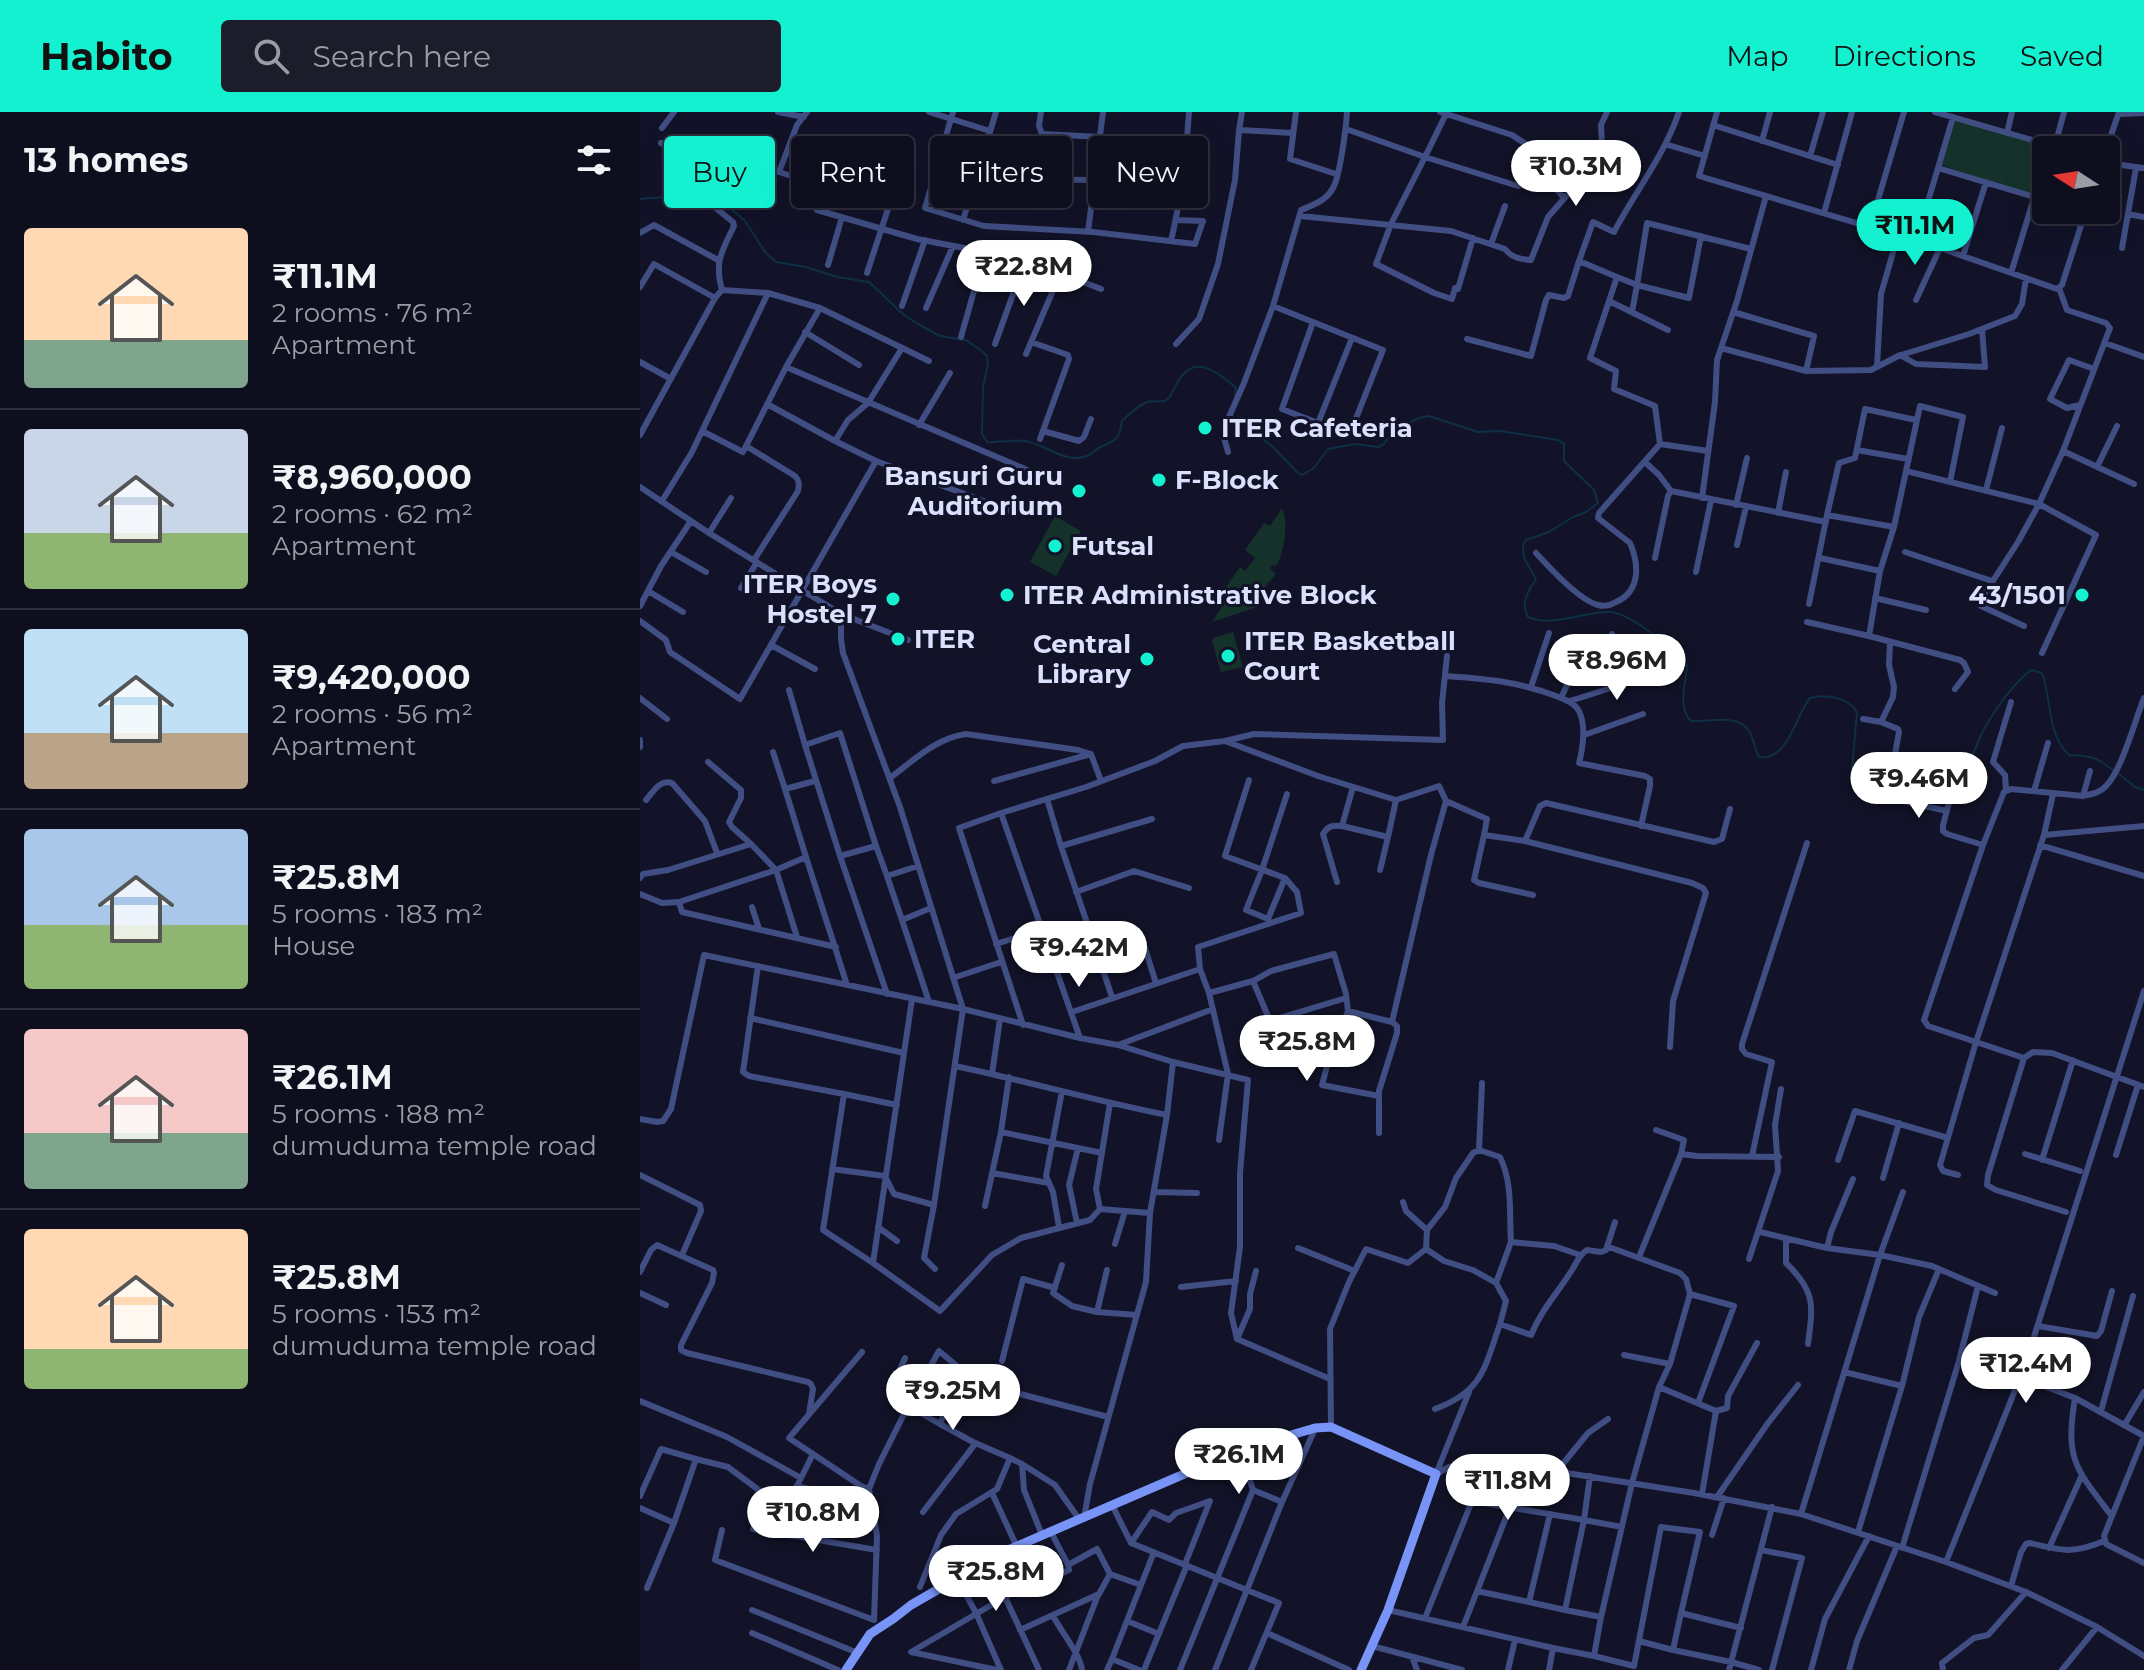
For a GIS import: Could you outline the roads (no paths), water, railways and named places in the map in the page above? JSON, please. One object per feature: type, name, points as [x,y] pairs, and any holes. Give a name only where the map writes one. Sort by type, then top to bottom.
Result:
[{"type":"street","points":[[662,128],[674,112]]},
{"type":"street","points":[[778,112],[805,114]]},
{"type":"street","points":[[929,112],[952,115],[990,131]]},
{"type":"street","points":[[988,136],[996,112]]},
{"type":"street","points":[[1041,112],[1039,126],[1042,134],[1088,136]]},
{"type":"street","points":[[1101,136],[1103,112]]},
{"type":"street","points":[[1171,241],[1186,154],[1189,112]]},
{"type":"street","points":[[1176,344],[1199,319],[1218,264],[1235,180],[1242,112]]},
{"type":"street","points":[[1296,112],[1290,159],[1336,174]]},
{"type":"street","points":[[1228,452],[1224,438],[1225,424],[1273,306],[1301,210],[1322,201],[1333,187],[1347,112]]},
{"type":"street","points":[[1300,216],[1451,231],[1505,249],[1517,258],[1531,260],[1548,217],[1588,171],[1602,146],[1601,125],[1607,112]]},
{"type":"street","points":[[1467,339],[1531,356],[1546,300],[1549,295],[1568,296],[1593,222],[1614,232],[1657,160],[1679,112]]},
{"type":"street","points":[[1717,112],[1699,176],[1940,248],[2059,288]]},
{"type":"street","points":[[1762,141],[1770,112]]},
{"type":"street","points":[[1810,156],[1823,112]]},
{"type":"street","points":[[1824,213],[1852,112]]},
{"type":"street","points":[[1870,227],[1904,112]]},
{"type":"street","points":[[1935,112],[2032,141]]},
{"type":"street","points":[[2007,133],[2012,112]]},
{"type":"street","points":[[2055,136],[2064,112]]},
{"type":"street","points":[[1473,238],[1458,289],[1455,288],[1454,297],[1449,299],[1376,264],[1391,224],[1445,113],[1512,135],[1538,152],[1545,176],[1564,198]]},
{"type":"street","points":[[2111,136],[2119,113],[2144,113]]},
{"type":"street","points":[[805,114],[775,171],[823,186],[817,210],[925,240],[1025,261],[1101,289]]},
{"type":"street","points":[[946,136],[952,115]]},
{"type":"street","points":[[1916,241],[1953,117]]},
{"type":"street","points":[[1713,125],[1838,165]]},
{"type":"street","points":[[1346,129],[1518,186],[1545,176]]},
{"type":"street","points":[[1239,130],[1293,133]]},
{"type":"street","points":[[1665,144],[1705,156]]},
{"type":"street","points":[[2120,165],[2144,168]]},
{"type":"street","points":[[1938,168],[2032,196]]},
{"type":"street","points":[[2122,248],[2136,168]]},
{"type":"street","points":[[1963,256],[1986,182]]},
{"type":"street","points":[[930,192],[925,208],[984,226],[1088,232],[1195,244],[1203,221],[1176,220]]},
{"type":"street","points":[[1702,498],[1715,402],[1717,360],[1766,196]]},
{"type":"street","points":[[2011,273],[2032,204]]},
{"type":"street","points":[[1491,244],[1505,206]]},
{"type":"street","points":[[716,208],[734,226],[718,260],[722,290]]},
{"type":"street","points":[[867,273],[888,208]]},
{"type":"street","points":[[963,220],[966,208]]},
{"type":"street","points":[[1088,232],[1091,208]]},
{"type":"street","points":[[2128,214],[2144,217]]},
{"type":"street","points":[[828,265],[842,217]]},
{"type":"street","points":[[1632,312],[1647,223],[1751,249]]},
{"type":"street","points":[[2059,288],[2082,224]]},
{"type":"street","points":[[640,233],[654,225],[718,260]]},
{"type":"street","points":[[1877,366],[1881,294],[1898,235]]},
{"type":"street","points":[[1579,261],[1637,285],[1689,298],[1701,236]]},
{"type":"street","points":[[902,306],[925,240]]},
{"type":"street","points":[[926,308],[953,246]]},
{"type":"street","points":[[1916,300],[1940,248]]},
{"type":"street","points":[[961,337],[985,252]]},
{"type":"street","points":[[995,344],[1025,261]]},
{"type":"street","points":[[640,287],[654,264],[715,298]]},
{"type":"street","points":[[1026,354],[1060,274]]},
{"type":"street","points":[[1536,553],[1559,578],[1594,604],[1604,606],[1621,600],[1629,593],[1637,577],[1632,545],[1598,516],[1660,444],[1655,406],[1614,389],[1616,371],[1590,358],[1617,277]]},
{"type":"street","points":[[1721,348],[1806,371],[1871,370],[1900,355],[2015,316],[2022,304],[2026,278]]},
{"type":"street","points":[[2024,626],[1981,606],[1982,598],[2039,504],[2063,451],[2110,328],[2106,323],[2067,310],[2059,288]]},
{"type":"street","points":[[722,290],[768,293],[820,308],[929,361]]},
{"type":"street","points":[[640,435],[722,290]]},
{"type":"street","points":[[662,501],[692,452],[768,293]]},
{"type":"street","points":[[1609,301],[1668,330]]},
{"type":"street","points":[[1273,306],[1383,350],[1353,426]]},
{"type":"street","points":[[702,431],[743,452],[820,308]]},
{"type":"street","points":[[1733,312],[1814,336],[1806,371]]},
{"type":"street","points":[[1313,322],[1282,409],[1318,423],[1352,338]]},
{"type":"street","points":[[1900,355],[1916,364],[1985,367],[1982,329]]},
{"type":"street","points":[[805,332],[859,365]]},
{"type":"street","points":[[1031,342],[1068,355],[1069,359],[1040,439]]},
{"type":"street","points":[[2105,343],[2144,357]]},
{"type":"street","points":[[835,441],[848,420],[868,403],[902,348]]},
{"type":"street","points":[[2080,405],[2067,408],[2050,399],[2069,360],[2094,369]]},
{"type":"street","points":[[640,362],[671,379]]},
{"type":"street","points":[[786,367],[1032,472]]},
{"type":"street","points":[[919,425],[950,373]]},
{"type":"street","points":[[767,404],[876,461],[1013,512]]},
{"type":"street","points":[[1869,636],[1880,571],[1894,527],[1920,406],[1963,417],[1950,482]]},
{"type":"street","points":[[1809,604],[1839,463],[1855,458],[1865,409],[1916,420]]},
{"type":"street","points":[[1043,431],[1079,441],[1084,437],[1091,419]]},
{"type":"street","points":[[2097,467],[2117,426]]},
{"type":"street","points":[[1986,490],[2002,428]]},
{"type":"street","points":[[1660,444],[1708,451]]},
{"type":"street","points":[[741,588],[799,485],[795,476],[746,446]]},
{"type":"street","points":[[1857,450],[1908,459]]},
{"type":"street","points":[[2063,451],[2134,484]]},
{"type":"street","points":[[1736,505],[1747,458]]},
{"type":"street","points":[[640,621],[666,640],[670,652],[740,699],[876,461]]},
{"type":"street","points":[[1645,462],[1671,491],[1778,513],[1894,527]]},
{"type":"street","points":[[1906,471],[2039,504],[2096,535],[2042,653]]},
{"type":"street","points":[[1778,513],[1786,472]]},
{"type":"street","points":[[640,487],[841,614],[908,640]]},
{"type":"street","points":[[1655,558],[1671,491]]},
{"type":"street","points":[[709,533],[731,498]]},
{"type":"street","points":[[1696,572],[1711,500]]},
{"type":"street","points":[[1737,545],[1746,507]]},
{"type":"street","points":[[640,606],[691,521]]},
{"type":"street","points":[[671,552],[706,572]]},
{"type":"street","points":[[1905,552],[1992,581]]},
{"type":"street","points":[[1820,558],[1880,571]]},
{"type":"street","points":[[648,591],[683,612]]},
{"type":"street","points":[[1875,598],[1926,610]]},
{"type":"street","points":[[841,614],[843,653],[890,778],[963,1009],[924,1258],[935,1269]]},
{"type":"street","points":[[1807,622],[1949,656],[1964,663],[1968,672],[1955,689]]},
{"type":"street","points":[[1531,687],[1549,633]]},
{"type":"street","points":[[1561,698],[1577,668],[1597,661],[1608,653],[1612,634]]},
{"type":"street","points":[[1881,722],[1893,697],[1890,642]]},
{"type":"street","points":[[771,645],[815,669]]},
{"type":"street","points":[[1023,1025],[959,828],[1101,781],[1155,761],[1183,746],[1254,734],[1443,740],[1442,703],[1447,656]]},
{"type":"street","points":[[1570,701],[1614,687],[1629,660]]},
{"type":"street","points":[[1445,676],[1496,679],[1531,687],[1577,706],[1584,735],[1579,763],[1650,779],[1641,826]]},
{"type":"street","points":[[789,690],[815,781],[887,994]]},
{"type":"street","points":[[640,698],[667,719]]},
{"type":"street","points":[[2006,790],[2083,796],[2099,791],[2110,782],[2144,698]]},
{"type":"street","points":[[2011,702],[1993,762],[2005,775],[2006,790],[1983,845],[1924,1020],[1928,1026],[2024,1058]]},
{"type":"street","points":[[1584,735],[1643,714]]},
{"type":"street","points":[[1863,719],[1896,727],[1899,732],[1893,765]]},
{"type":"street","points":[[805,745],[840,733],[929,1002]]},
{"type":"street","points":[[890,778],[935,744],[951,736],[966,734],[1091,754]]},
{"type":"street","points":[[640,740],[640,747]]},
{"type":"street","points":[[1225,741],[1286,765],[1396,800],[1439,786],[1446,801],[1392,1022]]},
{"type":"street","points":[[2034,791],[2048,743]]},
{"type":"street","points":[[773,752],[847,985]]},
{"type":"street","points":[[1091,754],[1101,781]]},
{"type":"street","points":[[994,781],[1091,754]]},
{"type":"street","points":[[708,762],[741,790],[741,798],[729,822],[776,870],[797,937]]},
{"type":"street","points":[[2083,796],[2090,771]]},
{"type":"street","points":[[1219,1140],[1228,1074],[1209,993],[1200,969],[1198,947],[1301,913],[1297,892],[1285,878],[1225,856],[1249,780]]},
{"type":"street","points":[[785,789],[815,781]]},
{"type":"street","points":[[646,800],[661,784],[670,782],[700,814],[717,853]]},
{"type":"street","points":[[1954,784],[1943,825],[1945,832],[1983,845]]},
{"type":"street","points":[[1342,826],[1353,787]]},
{"type":"street","points":[[1285,878],[1268,919],[1246,910],[1287,794]]},
{"type":"street","points":[[1958,1175],[1941,1169],[1948,1138],[2044,835],[2053,794]]},
{"type":"street","points":[[1047,799],[1112,997]]},
{"type":"street","points":[[1380,870],[1396,800]]},
{"type":"street","points":[[1898,800],[1947,811]]},
{"type":"street","points":[[1446,801],[1487,819],[1474,880],[1533,895]]},
{"type":"street","points":[[1525,841],[1540,806],[1546,803],[1714,842],[1722,839],[1730,809]]},
{"type":"street","points":[[1001,813],[1080,1038]]},
{"type":"street","points":[[1061,846],[1152,819]]},
{"type":"street","points":[[1337,882],[1323,834],[1327,828],[1342,826],[1388,837]]},
{"type":"street","points":[[2044,835],[2144,826]]},
{"type":"street","points":[[1484,835],[1525,841],[1703,888],[1706,893],[1673,1001],[1670,1047]]},
{"type":"street","points":[[1752,1156],[1772,1062],[1746,1054],[1742,1044],[1807,843]]},
{"type":"street","points":[[640,878],[643,874],[668,870],[751,844]]},
{"type":"street","points":[[2040,845],[2144,876]]},
{"type":"street","points":[[840,856],[876,846]]},
{"type":"street","points":[[640,894],[662,903],[679,902],[806,857]]},
{"type":"street","points":[[887,876],[918,866]]},
{"type":"street","points":[[1076,892],[1134,871],[1189,888]]},
{"type":"street","points":[[679,902],[682,912],[836,947]]},
{"type":"street","points":[[752,907],[759,929]]},
{"type":"street","points":[[902,920],[931,908]]},
{"type":"street","points":[[996,944],[1041,930]]},
{"type":"street","points":[[1048,950],[1091,935]]},
{"type":"street","points":[[1142,939],[1156,983]]},
{"type":"street","points":[[1209,993],[1253,981],[1271,971],[1334,954],[1348,1011],[1322,1085],[1379,1096]]},
{"type":"street","points":[[640,1119],[663,1121],[671,1109],[704,955],[963,1009],[1118,1045],[1248,1080],[1240,1173],[1240,1247],[1231,1313],[1237,1339]]},
{"type":"street","points":[[953,978],[1001,962]]},
{"type":"street","points":[[758,966],[744,1074],[897,1105]]},
{"type":"street","points":[[1072,1012],[1200,969]]},
{"type":"street","points":[[1253,981],[1270,1021],[1346,998]]},
{"type":"street","points":[[1946,1562],[2021,1377],[2144,991]]},
{"type":"street","points":[[873,1263],[912,999]]},
{"type":"street","points":[[1118,1045],[1213,1009]]},
{"type":"street","points":[[1348,1011],[1397,1026],[1379,1091],[1379,1133]]},
{"type":"street","points":[[750,1018],[904,1053]]},
{"type":"street","points":[[992,1074],[1000,1019]]},
{"type":"street","points":[[2066,1212],[1990,1189],[1987,1185],[2024,1058],[2038,1052],[2052,1053],[2141,1086],[2116,1155]]},
{"type":"street","points":[[2042,1160],[2073,1060]]},
{"type":"street","points":[[1082,1518],[1146,1282],[1150,1213],[1173,1062]]},
{"type":"street","points":[[955,1066],[1167,1115]]},
{"type":"street","points":[[985,1206],[1009,1077]]},
{"type":"street","points":[[1479,1150],[1482,1083]]},
{"type":"street","points":[[1749,1259],[1778,1171],[1775,1125],[1781,1089]]},
{"type":"street","points":[[1059,1227],[1046,1176],[1062,1091]]},
{"type":"street","points":[[844,1094],[823,1230],[940,1311],[992,1255],[1021,1238],[1090,1220],[1100,1209]]},
{"type":"street","points":[[1100,1209],[1096,1189],[1110,1103]]},
{"type":"street","points":[[1838,1160],[1854,1112],[1948,1138]]},
{"type":"street","points":[[1883,1178],[1899,1123]]},
{"type":"street","points":[[1639,1257],[1684,1140],[1656,1130]]},
{"type":"street","points":[[1001,1132],[1102,1153]]},
{"type":"street","points":[[1077,1223],[1069,1185],[1078,1148]]},
{"type":"street","points":[[1331,1427],[1330,1329],[1366,1249],[1408,1263],[1426,1249],[1427,1230],[1445,1207],[1456,1178],[1473,1153],[1479,1150],[1500,1157],[1509,1184],[1511,1242],[1496,1283]]},
{"type":"street","points":[[1681,1154],[1779,1157]]},
{"type":"street","points":[[2025,1154],[2080,1171]]},
{"type":"street","points":[[832,1169],[885,1176]]},
{"type":"street","points":[[992,1173],[1049,1183]]},
{"type":"street","points":[[640,1175],[700,1205],[701,1211],[682,1255]]},
{"type":"street","points":[[885,1176],[894,1194],[934,1205]]},
{"type":"street","points":[[1827,1248],[1853,1179]]},
{"type":"street","points":[[1154,1192],[1197,1193]]},
{"type":"street","points":[[1801,1514],[1880,1255],[1903,1192]]},
{"type":"street","points":[[1403,1202],[1406,1211],[1427,1230]]},
{"type":"street","points":[[1100,1209],[1150,1213]]},
{"type":"street","points":[[1115,1244],[1125,1211]]},
{"type":"street","points":[[1500,1324],[1531,1335],[1547,1303],[1580,1255],[1587,1250],[1603,1252],[1609,1247],[1615,1222]]},
{"type":"street","points":[[878,1227],[897,1241]]},
{"type":"street","points":[[1760,1232],[1939,1269],[1995,1293]]},
{"type":"street","points":[[1786,1238],[1786,1263],[1804,1280],[1813,1307],[1808,1344]]},
{"type":"street","points":[[1511,1242],[1554,1246],[1580,1255]]},
{"type":"street","points":[[640,1272],[655,1246],[662,1245],[708,1267],[714,1273],[712,1283],[681,1350],[811,1384],[809,1416]]},
{"type":"street","points":[[1594,1656],[1632,1483],[1690,1294],[1686,1279],[1680,1273],[1609,1247]]},
{"type":"street","points":[[1298,1248],[1355,1271]]},
{"type":"street","points":[[1361,1670],[1388,1610],[1436,1474],[1470,1391],[1484,1369],[1506,1301],[1496,1283],[1473,1270],[1444,1261],[1426,1249]]},
{"type":"street","points":[[1062,1265],[1053,1293],[1072,1306],[1097,1312],[1137,1315]]},
{"type":"street","points":[[1858,1532],[1902,1386],[1919,1317],[1939,1269]]},
{"type":"street","points":[[1097,1312],[1107,1270]]},
{"type":"street","points":[[1237,1339],[1250,1309],[1256,1271]]},
{"type":"street","points":[[1002,1361],[1023,1279],[1055,1288]]},
{"type":"street","points":[[1181,1287],[1236,1281]]},
{"type":"street","points":[[1849,1670],[1857,1641],[1900,1547],[1959,1361],[1978,1286]]},
{"type":"street","points":[[2038,1326],[2097,1336],[2112,1291]]},
{"type":"street","points":[[640,1293],[666,1305]]},
{"type":"street","points":[[1690,1294],[1734,1306],[1698,1403]]},
{"type":"street","points":[[2101,1411],[2133,1296]]},
{"type":"street","points":[[1237,1339],[1330,1379]]},
{"type":"street","points":[[1659,1387],[1716,1411],[1727,1408],[1728,1396],[1757,1343]]},
{"type":"street","points":[[869,1489],[908,1406],[939,1351],[963,1371],[940,1424]]},
{"type":"street","points":[[862,1352],[789,1438],[869,1489]]},
{"type":"street","points":[[1624,1355],[1670,1364]]},
{"type":"street","points":[[905,1358],[893,1391],[895,1395],[908,1406],[975,1444],[1022,1464],[1055,1485],[1082,1518]]},
{"type":"street","points":[[1959,1361],[2021,1377],[2075,1398],[2144,1436],[2104,1536],[2106,1544],[2144,1563]]},
{"type":"street","points":[[1844,1372],[1902,1386]]},
{"type":"street","points":[[1712,1535],[1720,1498],[1768,1423],[1798,1385]]},
{"type":"street","points":[[1435,1409],[1470,1391]]},
{"type":"street","points":[[2125,1424],[2144,1392]]},
{"type":"street","points":[[1020,1394],[1108,1417]]},
{"type":"street","points":[[2075,1398],[2070,1442],[2076,1465],[2111,1515]]},
{"type":"street","points":[[640,1401],[727,1437],[801,1478]]},
{"type":"street","points":[[1702,1494],[1716,1411]]},
{"type":"street","points":[[1557,1471],[1588,1433],[1608,1419]]},
{"type":"street","points":[[846,1670],[870,1634],[911,1605],[987,1561],[1240,1450],[1315,1428],[1331,1427],[1436,1474]]},
{"type":"street","points":[[1215,1670],[1315,1428]]},
{"type":"street","points":[[923,1512],[975,1444]]},
{"type":"street","points":[[640,1496],[661,1449],[728,1467],[772,1500],[797,1486],[813,1454]]},
{"type":"street","points":[[1180,1670],[1253,1490],[1240,1450]]},
{"type":"street","points":[[920,1587],[941,1535],[956,1514],[997,1489],[1010,1458]]},
{"type":"street","points":[[647,1588],[696,1459]]},
{"type":"street","points":[[992,1493],[1017,1547],[1039,1584],[1069,1570],[1024,1490],[1022,1464]]},
{"type":"street","points":[[1436,1474],[1462,1464],[1557,1471],[1702,1494],[1801,1514],[2026,1592],[2097,1627],[2144,1656]]},
{"type":"street","points":[[2049,1548],[2082,1475]]},
{"type":"street","points":[[1565,1610],[1590,1476]]},
{"type":"street","points":[[797,1486],[829,1494],[872,1499]]},
{"type":"street","points":[[869,1489],[877,1536],[874,1632]]},
{"type":"street","points":[[1253,1490],[1282,1502]]},
{"type":"street","points":[[1112,1659],[1142,1670],[1210,1501],[1176,1513],[1169,1520],[1152,1512],[1131,1543]]},
{"type":"street","points":[[1425,1618],[1472,1501],[1622,1527]]},
{"type":"street","points":[[1112,1505],[1131,1543],[1279,1603],[1251,1670]]},
{"type":"street","points":[[1463,1627],[1510,1507]]},
{"type":"street","points":[[1729,1670],[1772,1507]]},
{"type":"street","points":[[640,1508],[674,1523]]},
{"type":"street","points":[[1529,1602],[1550,1514]]},
{"type":"street","points":[[1388,1610],[1594,1656],[1634,1668],[1661,1527],[1700,1532],[1673,1650]]},
{"type":"street","points":[[753,1529],[877,1550]]},
{"type":"street","points":[[722,1530],[715,1560],[874,1620]]},
{"type":"street","points":[[1811,1670],[1825,1619],[1869,1536]]},
{"type":"street","points":[[2011,1586],[2026,1544],[2082,1550],[2104,1541]]},
{"type":"street","points":[[1068,1565],[1097,1549],[1110,1574],[1141,1585]]},
{"type":"street","points":[[1761,1550],[1802,1558],[1772,1670]]},
{"type":"street","points":[[1107,1670],[1154,1552]]},
{"type":"street","points":[[987,1561],[1039,1670]]},
{"type":"street","points":[[1069,1670],[1110,1574]]},
{"type":"street","points":[[957,1578],[976,1613],[999,1670]]},
{"type":"street","points":[[999,1670],[911,1652],[1037,1580]]},
{"type":"street","points":[[1477,1591],[1601,1617]]},
{"type":"street","points":[[1943,1670],[1942,1663],[1974,1638],[1988,1635],[2026,1592]]},
{"type":"street","points":[[1020,1630],[1099,1594]]},
{"type":"street","points":[[752,1610],[858,1653]]},
{"type":"street","points":[[1681,1613],[1741,1628]]},
{"type":"street","points":[[1053,1616],[1081,1660],[1082,1670]]},
{"type":"street","points":[[1127,1621],[1159,1634]]},
{"type":"street","points":[[2062,1670],[2097,1627]]},
{"type":"street","points":[[752,1633],[838,1670]]},
{"type":"street","points":[[1267,1633],[1349,1670]]},
{"type":"street","points":[[1508,1670],[1515,1640]]},
{"type":"street","points":[[1639,1641],[1759,1670]]},
{"type":"street","points":[[1372,1646],[1462,1670]]},
{"type":"street","points":[[1549,1670],[1553,1648]]},
{"type":"street","points":[[1412,1657],[1417,1670]]},
{"type":"waterway","points":[[640,199],[667,196],[687,178],[698,180],[745,221],[765,252],[776,262],[869,282],[918,324],[940,336],[966,340],[987,356],[982,434],[987,442],[1025,441],[1073,458],[1091,454],[1116,438],[1122,421],[1140,406],[1168,399],[1182,375],[1196,367],[1204,367],[1220,375],[1236,388],[1235,396]]},
{"type":"waterway","points":[[1233,416],[1273,447],[1302,475],[1314,468],[1328,449],[1355,444],[1378,447],[1405,425],[1429,416],[1478,432],[1500,431],[1558,440],[1564,444],[1564,461],[1594,490],[1598,503],[1549,532],[1526,540],[1523,545],[1524,558],[1536,579],[1525,602],[1528,617],[1547,621],[1609,612],[1628,618],[1662,641],[1687,665],[1683,702],[1691,721],[1731,720],[1744,725],[1759,757],[1778,752],[1810,698],[1823,696],[1842,700],[1857,712],[1852,770],[1860,780],[1953,781],[1963,773],[1999,705],[2031,670],[2042,673],[2053,727],[2062,747],[2069,755],[2093,758],[2114,771]]},
{"type":"waterway","points":[[2119,774],[2144,790]]},
{"type":"place","name":"ITER Cafeteria","points":[[1205,428]]},
{"type":"place","name":"F-Block","points":[[1159,480]]},
{"type":"place","name":"Bansuri Guru Auditorium","points":[[1079,491]]},
{"type":"place","name":"Futsal","points":[[1055,546]]},
{"type":"place","name":"ITER Administrative Block","points":[[1007,595]]},
{"type":"place","name":"43/1501","points":[[2082,595]]},
{"type":"place","name":"ITER Boys Hostel 7","points":[[893,599]]},
{"type":"place","name":"ITER","points":[[898,639]]},
{"type":"place","name":"ITER Basketball Court","points":[[1228,656]]},
{"type":"place","name":"Central Library","points":[[1147,659]]}]
